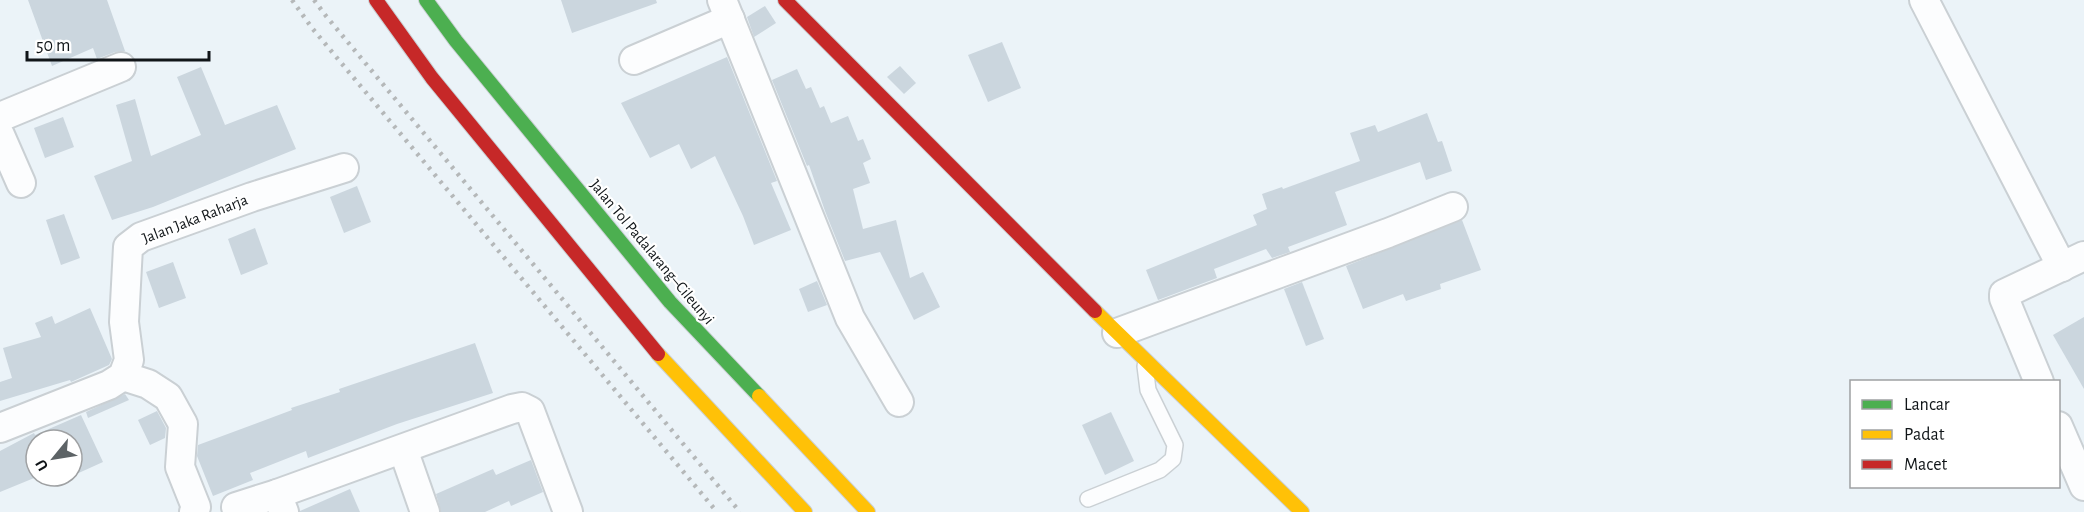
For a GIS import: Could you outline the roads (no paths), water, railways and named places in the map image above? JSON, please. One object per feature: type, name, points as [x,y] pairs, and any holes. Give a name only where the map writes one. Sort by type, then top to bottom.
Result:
[{"type":"main road","points":[[376,0],[432,78],[673,372],[805,512]]},
{"type":"main road","name":"Jalan Tol Padalarang–Cileunyi","points":[[426,0],[456,41],[669,302],[868,512]]},
{"type":"main road","points":[[785,0],[1144,360],[1302,512]]},
{"type":"street","points":[[1924,0],[2073,261],[2008,291],[2004,298],[2039,380]]},
{"type":"street","points":[[634,60],[726,10],[850,318],[899,402]]},
{"type":"street","points":[[0,117],[121,67]]},
{"type":"street","points":[[0,135],[21,183]]},
{"type":"street","name":"Jalan Jaka Raharja","points":[[123,376],[129,360],[124,322],[128,247],[141,237],[252,197],[345,168]]},
{"type":"street","points":[[1117,333],[1388,234],[1453,207]]},
{"type":"street","points":[[0,428],[109,385],[123,376],[148,384],[168,397],[183,424],[180,467],[196,507],[194,512]]},
{"type":"street","points":[[236,507],[280,503],[403,449],[522,407],[530,411],[568,512]]},
{"type":"street","points":[[2060,431],[2084,486]]},
{"type":"street","points":[[403,449],[425,512]]},
{"type":"lane","points":[[1088,499],[1160,470],[1173,459],[1174,445],[1148,390],[1144,360]]},
{"type":"railway","points":[[292,0],[312,28],[717,512]]},
{"type":"railway","points":[[314,0],[740,512]]}]
